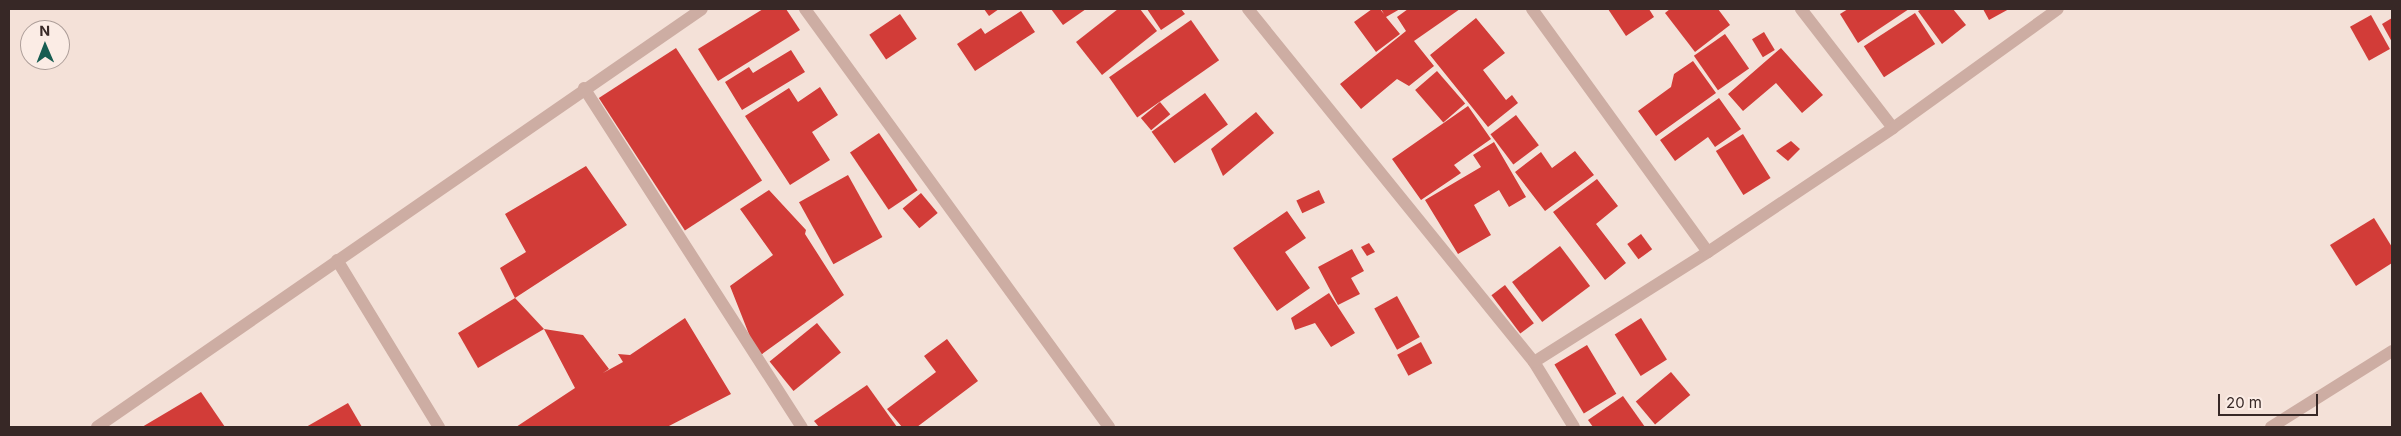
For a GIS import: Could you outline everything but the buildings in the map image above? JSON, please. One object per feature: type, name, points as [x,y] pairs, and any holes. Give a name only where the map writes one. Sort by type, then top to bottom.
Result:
[{"type":"street","points":[[97,427],[584,88],[702,9]]},
{"type":"street","points":[[805,9],[1109,427]]},
{"type":"street","points":[[1248,9],[1534,362],[1574,427]]},
{"type":"street","points":[[1532,9],[1708,252]]},
{"type":"street","points":[[1801,9],[1893,128]]},
{"type":"street","points":[[1534,362],[1708,252],[1893,128],[2054,10]]},
{"type":"street","points":[[584,88],[802,427]]},
{"type":"street","points":[[337,260],[439,427]]},
{"type":"street","points":[[2271,427],[2392,351]]}]
